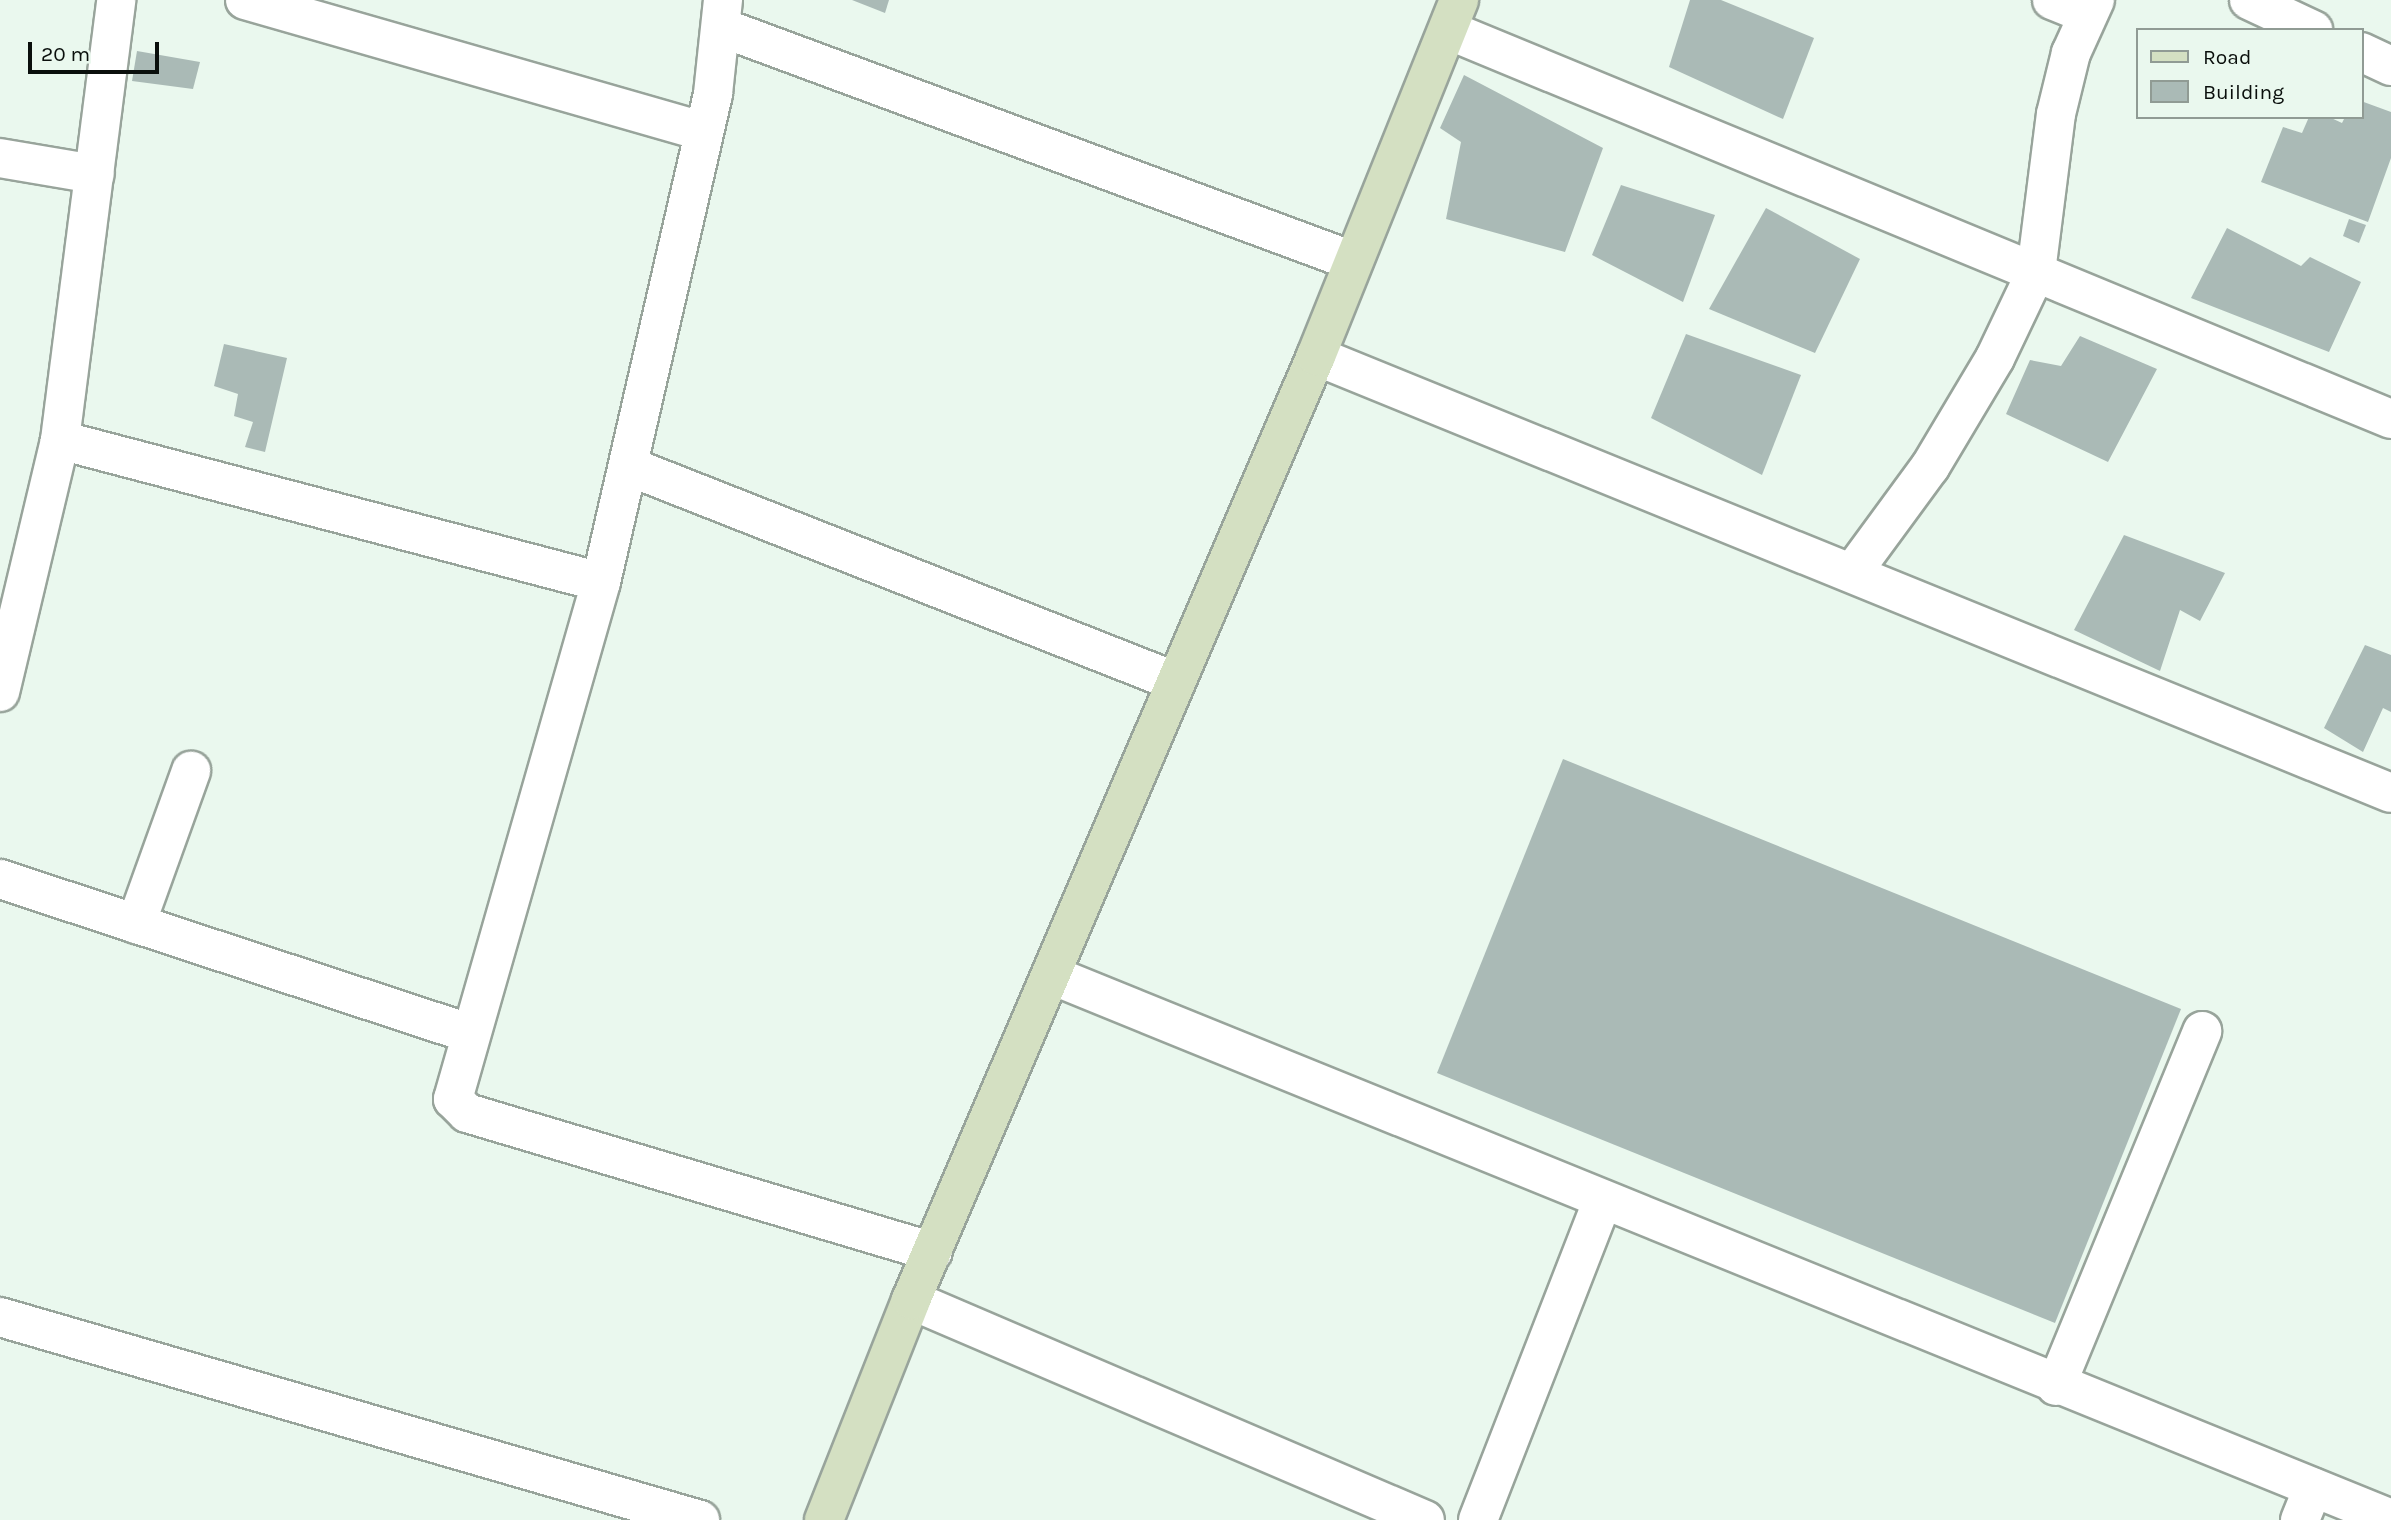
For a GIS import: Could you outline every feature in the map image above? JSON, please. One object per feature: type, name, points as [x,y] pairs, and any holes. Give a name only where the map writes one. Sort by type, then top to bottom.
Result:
[{"type":"street","points":[[0,692],[10,613],[60,440],[116,0]]},
{"type":"street","points":[[245,0],[703,131]]},
{"type":"street","points":[[1852,573],[1930,467],[1995,358],[2036,272],[2056,114],[2071,53],[2091,7],[2052,0]]},
{"type":"street","points":[[2249,0],[2309,28]]},
{"type":"street","points":[[933,1252],[467,1113],[453,1099],[469,1033],[601,582],[703,131],[723,14],[1353,261]]},
{"type":"street","points":[[824,1520],[911,1300],[1054,976],[1174,681],[1316,356],[1453,15],[2036,272],[2391,419]]},
{"type":"street","points":[[2363,53],[2391,66]]},
{"type":"street","points":[[0,158],[95,174]]},
{"type":"street","points":[[1316,356],[2391,793]]},
{"type":"street","points":[[60,440],[601,582]]},
{"type":"street","points":[[628,466],[1174,681]]},
{"type":"street","points":[[136,924],[191,771]]},
{"type":"street","points":[[0,879],[469,1033]]},
{"type":"street","points":[[1054,976],[2056,1386],[2307,1504],[2391,1519]]},
{"type":"street","points":[[2056,1386],[2202,1031]]},
{"type":"street","points":[[1478,1520],[1603,1199]]},
{"type":"street","points":[[911,1300],[1425,1520]]},
{"type":"street","points":[[0,1317],[700,1520]]},
{"type":"building","points":[[852,0],[889,0],[885,13]]},
{"type":"building","points":[[1690,0],[1721,0],[1814,38],[1783,119],[1669,67]]},
{"type":"building","points":[[137,51],[200,62],[193,89],[132,81]]},
{"type":"building","points":[[1464,75],[1603,148],[1565,252],[1446,219],[1461,142],[1440,128]]},
{"type":"building","points":[[2363,102],[2391,112],[2391,158],[2368,222],[2261,182],[2283,127],[2302,133],[2308,119],[2333,119],[2342,123],[2344,119],[2363,119]]},
{"type":"building","points":[[1621,185],[1715,215],[1683,302],[1592,255]]},
{"type":"building","points":[[1766,208],[1860,259],[1815,353],[1709,309]]},
{"type":"building","points":[[2349,219],[2366,225],[2359,243],[2343,236]]},
{"type":"building","points":[[2227,228],[2301,266],[2310,257],[2361,282],[2329,352],[2191,298]]},
{"type":"building","points":[[1686,334],[1801,375],[1762,475],[1651,418]]},
{"type":"building","points":[[2080,336],[2157,369],[2108,462],[2006,414],[2030,360],[2061,366]]},
{"type":"building","points":[[224,344],[287,358],[265,452],[245,447],[253,422],[234,416],[238,394],[214,386]]},
{"type":"building","points":[[2124,535],[2225,573],[2200,621],[2180,610],[2160,671],[2074,630]]},
{"type":"building","points":[[2365,645],[2391,655],[2391,712],[2383,708],[2363,752],[2324,728]]},
{"type":"building","points":[[1563,759],[2181,1009],[2055,1323],[1437,1073]]}]
